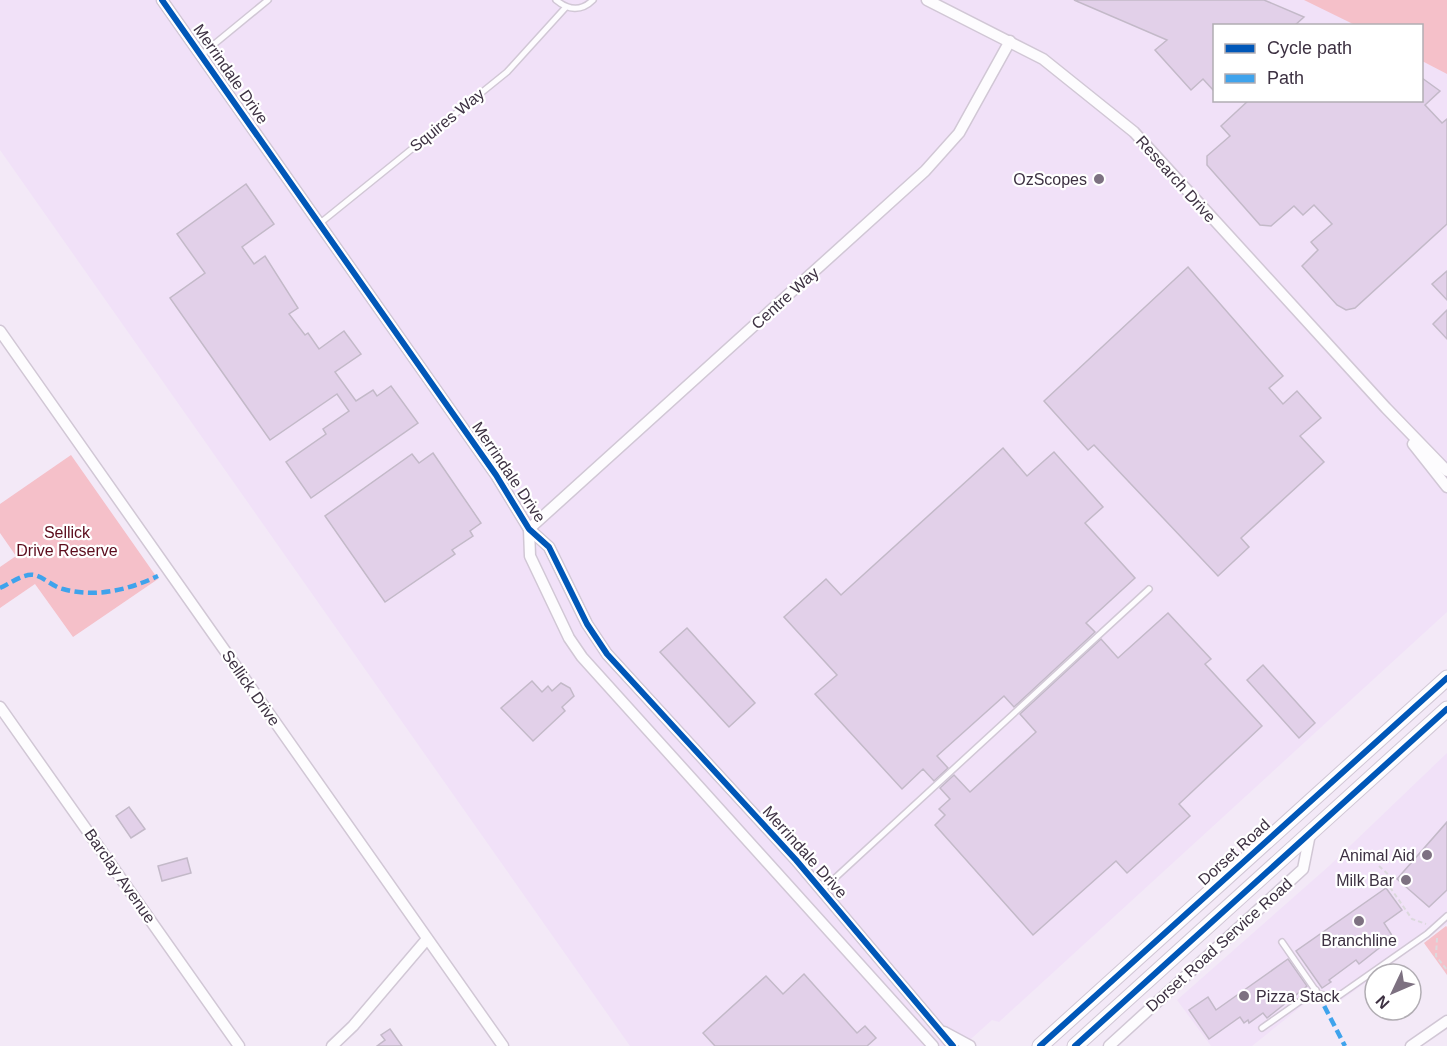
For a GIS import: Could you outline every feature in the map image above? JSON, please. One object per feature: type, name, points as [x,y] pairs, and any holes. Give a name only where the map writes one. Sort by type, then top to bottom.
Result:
[{"type":"main road","name":"Dorset Road","points":[[1040,1046],[1447,678]]},
{"type":"main road","points":[[1075,1046],[1447,709]]},
{"type":"main road","points":[[1315,797],[1331,814]]},
{"type":"street","name":"Merrindale Drive","points":[[162,0],[496,475],[529,529],[549,547],[587,624],[607,654],[822,890],[953,1046]]},
{"type":"street","name":"Research Drive","points":[[927,0],[1043,59],[1134,132],[1386,408],[1447,471]]},
{"type":"street","name":"Centre Way","points":[[529,529],[925,171],[959,133],[1010,41]]},
{"type":"street","name":"Sellick Drive","points":[[0,331],[503,1046]]},
{"type":"street","name":"Research Drive","points":[[1386,408],[1447,487]]},
{"type":"street","name":"Merrindale Drive","points":[[529,529],[530,556],[569,638],[582,657],[933,1046]]},
{"type":"street","name":"Barclay Avenue","points":[[0,707],[239,1046]]},
{"type":"street","points":[[715,805],[731,790]]},
{"type":"street","name":"Dorset Road Service Road","points":[[1109,1046],[1303,869],[1310,834]]},
{"type":"street","points":[[807,905],[822,890]]},
{"type":"street","points":[[332,1046],[353,1026],[427,939]]},
{"type":"street","points":[[1411,1046],[1447,1021]]},
{"type":"street","points":[[938,1029],[970,1046]]},
{"type":"lane","points":[[201,55],[268,0]]},
{"type":"lane","points":[[556,0],[566,7],[584,8],[593,0]]},
{"type":"lane","name":"Squires Way","points":[[319,224],[507,72],[566,7]]},
{"type":"lane","points":[[822,890],[1149,589]]},
{"type":"lane","points":[[1282,942],[1318,994],[1337,997],[1432,930],[1447,916]]},
{"type":"lane","points":[[1262,1028],[1316,990]]},
{"type":"path","points":[[1379,866],[1392,878],[1387,883],[1412,919],[1421,921],[1432,930],[1439,946],[1436,956],[1447,970]]},
{"type":"shaded area","points":[[0,0],[1304,0],[1353,24],[1213,24],[1213,102],[1423,102],[1423,62],[1447,74],[1447,612],[999,1022],[992,1020],[963,1046],[630,1046],[0,150]]},
{"type":"shaded area","points":[[1447,753],[1447,924],[1394,962],[1363,962],[1363,985],[1339,1002],[1314,999],[1303,1005],[1252,1046],[1211,1046],[1177,1000],[1329,866]]},
{"type":"green space","points":[[1304,0],[1447,0],[1447,74],[1423,62],[1423,24],[1353,24]]},
{"type":"green space","name":"Sellick Drive Reserve","points":[[71,455],[158,579],[73,637],[35,584],[0,608],[0,567],[16,556],[0,533],[0,504]]},
{"type":"green space","points":[[1447,927],[1447,975],[1424,943]]},
{"type":"building","points":[[1074,0],[1264,0],[1304,17],[1296,24],[1213,24],[1213,90],[1203,79],[1191,90],[1155,50],[1167,40]]},
{"type":"building","points":[[1423,79],[1440,91],[1425,105],[1442,123],[1447,119],[1447,224],[1355,308],[1346,310],[1337,305],[1302,266],[1318,250],[1311,242],[1332,224],[1314,205],[1303,215],[1294,206],[1271,226],[1260,225],[1207,165],[1207,156],[1230,136],[1221,126],[1247,102],[1423,102]]},
{"type":"building","points":[[246,184],[274,224],[242,247],[254,264],[265,256],[298,308],[289,314],[305,335],[308,333],[319,349],[344,331],[361,354],[335,372],[356,401],[373,390],[377,396],[391,386],[418,423],[311,498],[286,462],[326,434],[323,429],[349,411],[337,394],[270,440],[170,298],[205,273],[177,234]]},
{"type":"building","points":[[1188,267],[1283,376],[1269,388],[1283,404],[1297,391],[1321,418],[1300,436],[1324,462],[1241,538],[1249,547],[1218,576],[1094,445],[1088,450],[1044,401]]},
{"type":"building","points":[[1447,271],[1447,300],[1432,284]]},
{"type":"building","points":[[1447,310],[1447,339],[1433,324]]},
{"type":"building","points":[[1003,448],[1027,476],[1054,452],[1103,507],[1085,523],[1135,578],[1086,623],[1095,632],[1014,707],[1004,696],[937,756],[948,768],[934,781],[923,769],[902,789],[815,694],[837,675],[784,617],[826,579],[841,595]]},
{"type":"building","points":[[433,453],[481,523],[470,531],[473,536],[452,550],[455,554],[385,602],[325,516],[412,454],[419,463]]},
{"type":"building","points":[[1168,613],[1211,659],[1205,664],[1262,726],[1179,804],[1190,816],[1127,873],[1116,861],[1033,935],[935,825],[945,815],[939,809],[950,799],[940,788],[954,775],[970,792],[1036,732],[1020,714],[1101,639],[1118,658]]},
{"type":"building","points":[[687,628],[755,703],[729,727],[660,652]]},
{"type":"building","points":[[1263,665],[1315,723],[1299,738],[1247,680]]},
{"type":"building","points":[[532,681],[542,692],[548,686],[552,691],[561,683],[570,688],[574,696],[562,707],[565,711],[533,741],[501,708]]},
{"type":"building","points":[[129,807],[145,829],[131,838],[116,816]]},
{"type":"building","points":[[1447,822],[1447,890],[1429,907],[1397,879]]},
{"type":"building","points":[[187,858],[191,873],[162,881],[158,866]]},
{"type":"building","points":[[1386,888],[1402,910],[1384,923],[1393,937],[1359,964],[1356,960],[1322,988],[1296,951]]},
{"type":"building","points":[[1288,959],[1307,986],[1267,1018],[1263,1013],[1249,1023],[1248,1020],[1244,1023],[1240,1017],[1209,1039],[1189,1010],[1208,997],[1216,1010]]},
{"type":"building","points":[[804,974],[857,1033],[865,1026],[876,1038],[867,1046],[715,1046],[703,1033],[766,976],[783,994]]},
{"type":"building","points":[[390,1029],[402,1046],[377,1046],[385,1040],[381,1035]]},
{"type":"marked path","points":[[0,588],[21,577],[34,575],[63,589],[100,593],[123,589],[158,576]]},
{"type":"marked path","points":[[1318,994],[1345,1046]]},
{"type":"cycle path","points":[[162,0],[496,475],[529,529],[549,547],[587,624],[607,654],[796,860],[953,1046]]},
{"type":"cycle path","points":[[1040,1046],[1447,678]]},
{"type":"cycle path","points":[[1075,1046],[1447,709]]},
{"type":"place","name":"OzScopes","points":[[1099,179]]},
{"type":"place","name":"Animal Aid","points":[[1427,855]]},
{"type":"place","name":"Milk Bar","points":[[1406,880]]},
{"type":"place","name":"Branchline","points":[[1359,921]]},
{"type":"place","name":"Pizza Stack","points":[[1244,996]]}]
